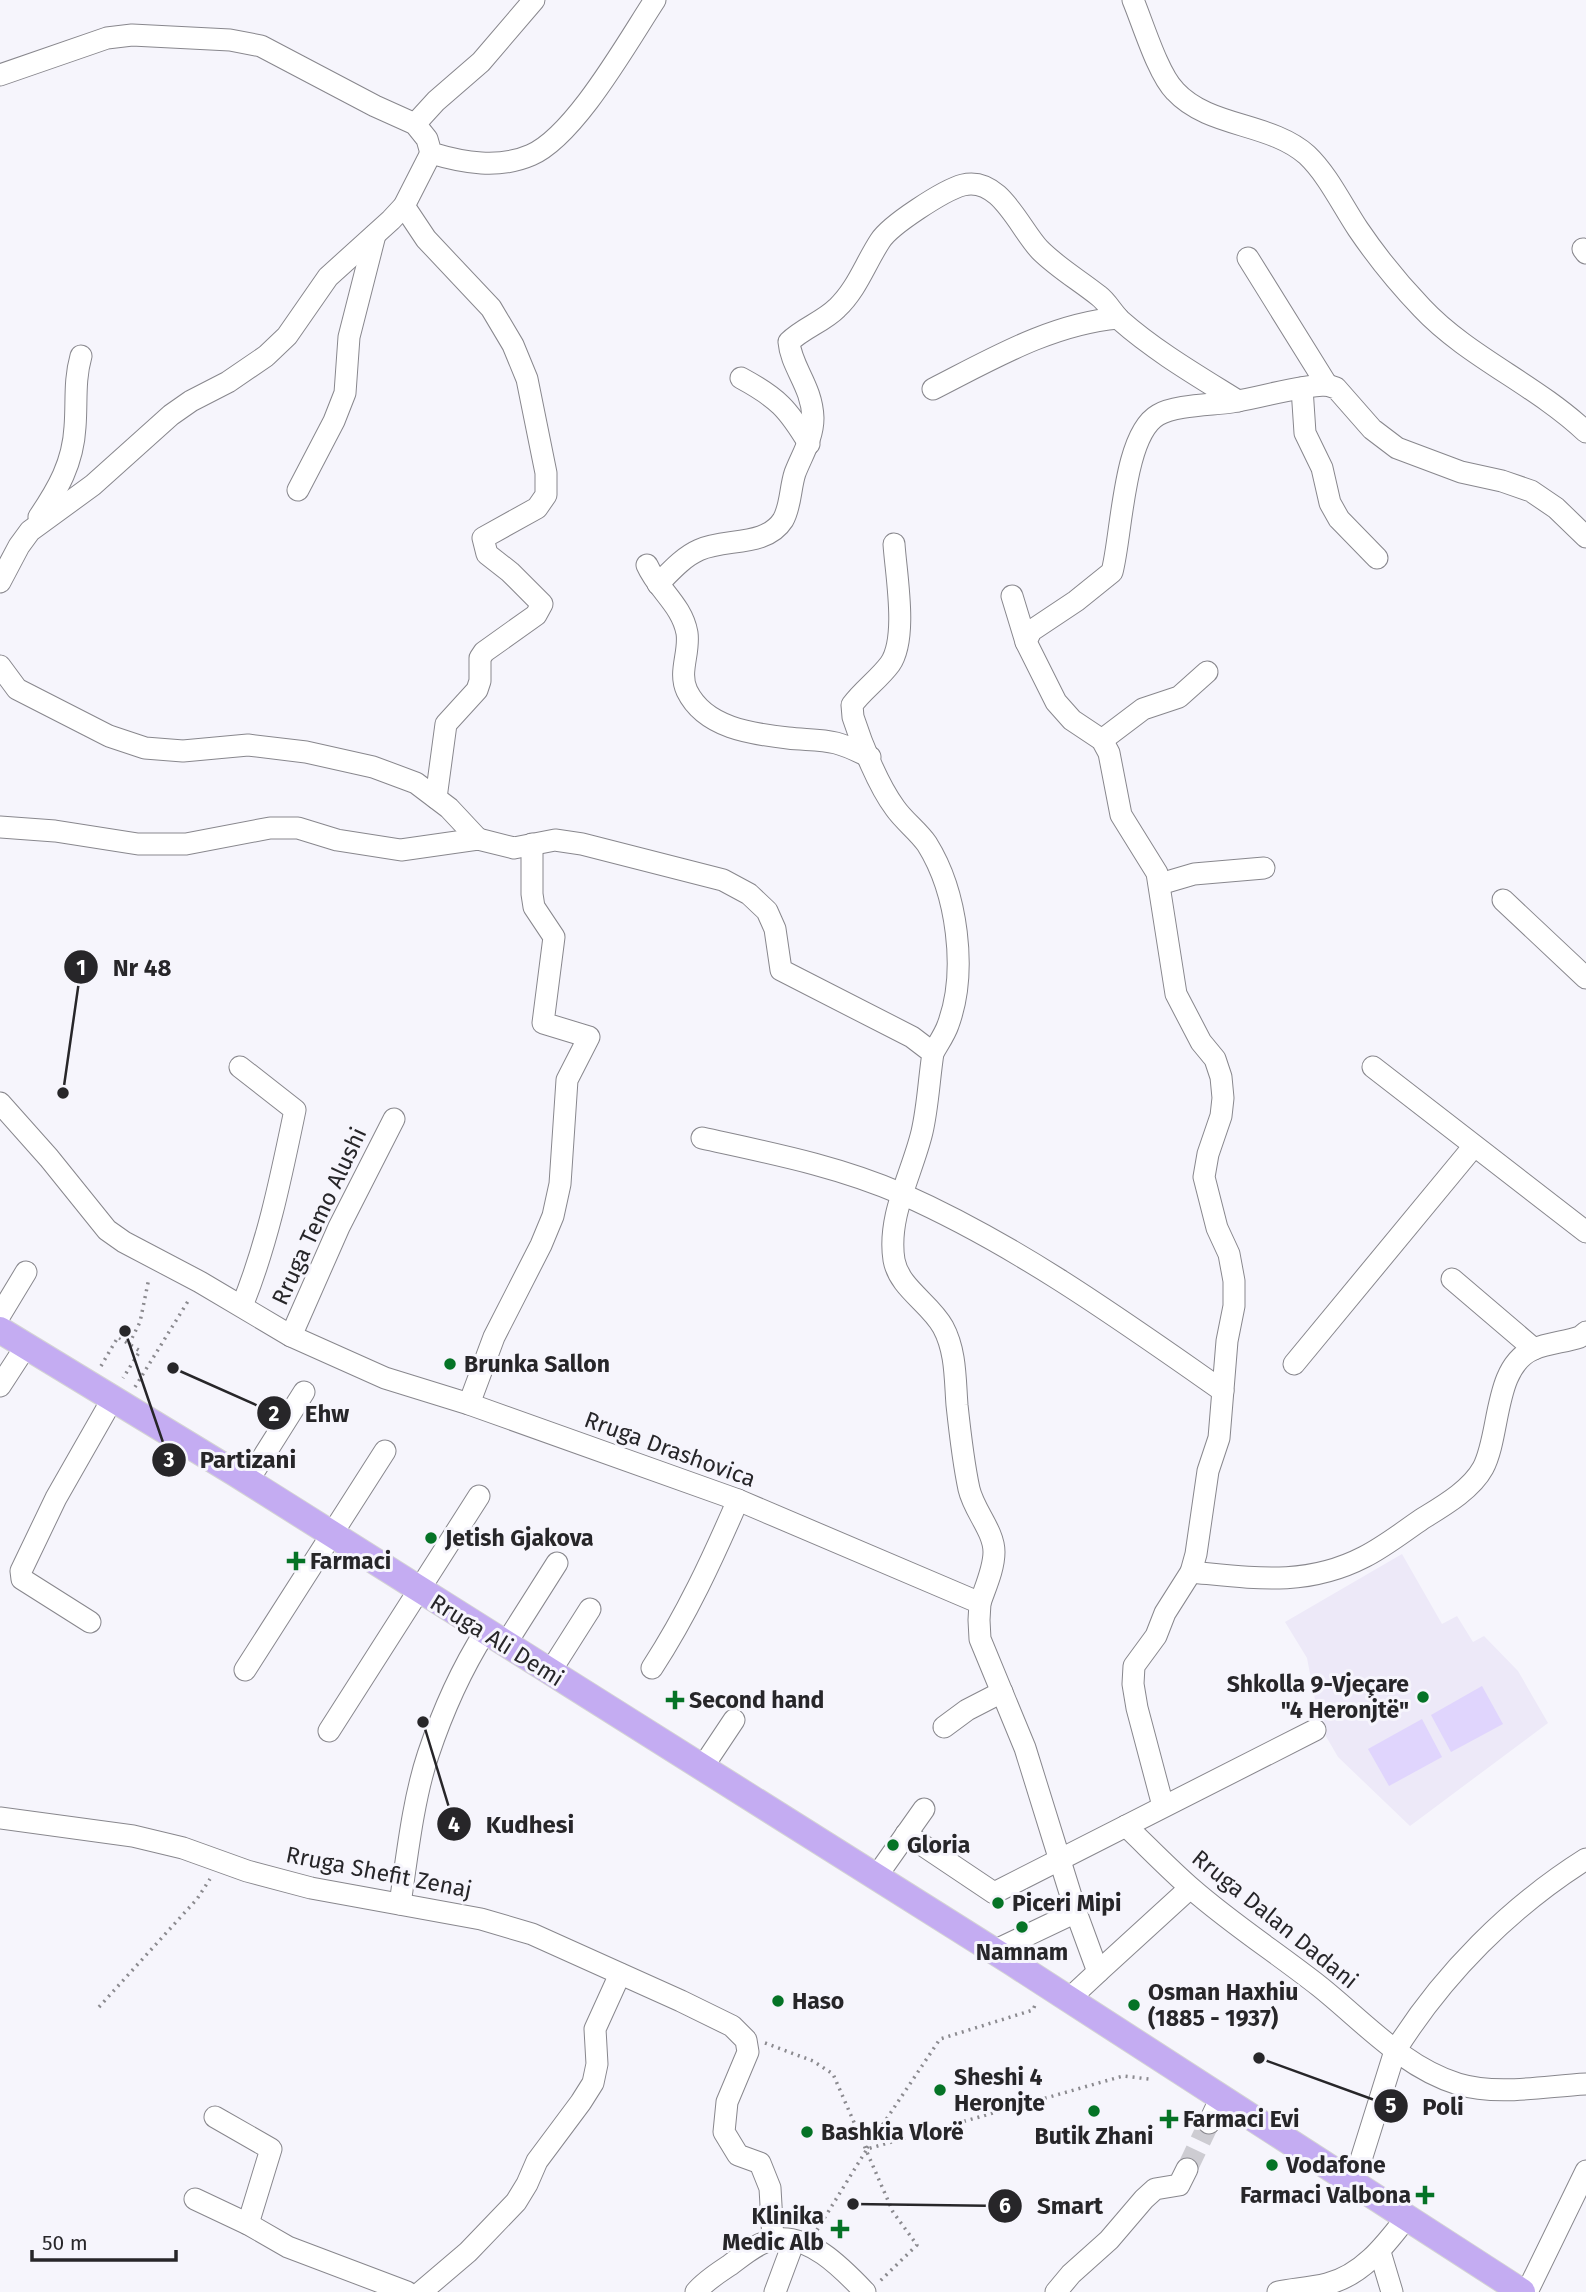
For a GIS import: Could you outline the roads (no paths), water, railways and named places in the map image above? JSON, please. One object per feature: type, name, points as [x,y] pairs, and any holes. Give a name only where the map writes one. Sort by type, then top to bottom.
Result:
[{"type":"main road","name":"Rruga Ali Demi","points":[[0,1330],[26,1346],[121,1391],[248,1481],[332,1535],[994,1951],[1524,2292]]},
{"type":"street","points":[[415,124],[436,101],[481,62],[534,0]]},
{"type":"street","points":[[431,153],[458,162],[485,163],[512,161],[534,154],[557,137],[584,108],[655,0]]},
{"type":"street","points":[[1133,0],[1172,89],[1187,103],[1278,137],[1298,148],[1315,163],[1387,269],[1423,310],[1452,336],[1524,383],[1586,432]]},
{"type":"street","points":[[0,75],[107,38],[132,35],[230,40],[261,46],[415,124],[428,139],[431,153],[404,206],[328,277],[286,337],[266,356],[171,415],[93,485],[30,531]]},
{"type":"street","points":[[658,584],[698,550],[762,536],[777,527],[784,518],[793,479],[808,444],[813,422],[812,403],[806,383],[789,342],[837,309],[856,285],[880,241],[892,227],[940,196],[963,185],[979,184],[991,189],[1039,249],[1101,298],[1118,318],[1169,357],[1238,401]]},
{"type":"street","points":[[404,206],[426,239],[491,308],[513,345],[527,379],[546,473],[546,495],[537,508],[483,538],[487,554],[510,572],[542,604],[542,608],[484,652],[480,658],[480,681],[477,690],[446,724],[436,798]]},
{"type":"street","points":[[298,490],[334,421],[345,393],[349,337],[375,235]]},
{"type":"street","points":[[1248,258],[1328,384],[1336,388],[1372,429],[1397,448],[1461,472],[1531,491],[1556,508],[1586,537]]},
{"type":"street","points":[[933,389],[1012,349],[1090,320],[1118,318]]},
{"type":"street","points":[[0,582],[19,546],[62,484],[72,456],[76,376],[81,356]]},
{"type":"street","points":[[741,379],[778,401],[794,420],[808,444]]},
{"type":"street","points":[[1026,642],[1031,631],[1076,601],[1112,572],[1126,478],[1147,425],[1157,415],[1328,384]]},
{"type":"street","points":[[1302,388],[1305,433],[1322,468],[1330,503],[1339,519],[1377,558]]},
{"type":"street","points":[[894,544],[898,645],[891,662],[852,705],[853,717],[879,782],[896,809],[927,843],[942,874],[954,913],[958,951],[956,992],[948,1024],[933,1053],[923,1128],[902,1195],[892,1241],[894,1262],[902,1280],[929,1306],[944,1328],[953,1354],[965,1469],[971,1495],[992,1537],[994,1553],[980,1603],[980,1639],[1024,1748],[1098,1972]]},
{"type":"street","points":[[648,565],[658,584],[677,606],[687,633],[688,649],[683,677],[687,690],[696,705],[712,719],[742,731],[833,742],[870,757]]},
{"type":"street","points":[[1012,596],[1026,642],[1056,702],[1072,720],[1102,740],[1109,753],[1121,815],[1157,873],[1176,994],[1201,1042],[1215,1059],[1221,1077],[1221,1116],[1208,1154],[1205,1177],[1209,1202],[1228,1254],[1234,1281],[1234,1306],[1227,1341],[1219,1438],[1208,1471],[1191,1572],[1165,1613],[1156,1636],[1134,1666],[1133,1684],[1137,1708],[1163,1806]]},
{"type":"street","points":[[0,666],[17,689],[108,736],[145,748],[183,751],[248,745],[306,752],[373,767],[416,783],[449,808],[478,839]]},
{"type":"street","points":[[1102,740],[1143,709],[1179,696],[1207,673]]},
{"type":"street","points":[[0,827],[55,831],[138,844],[186,844],[270,828],[298,828],[337,840],[401,850],[478,839],[514,848],[555,840],[582,844],[723,880],[748,894],[767,911],[775,929],[781,970],[912,1037],[933,1053]]},
{"type":"street","points":[[469,1404],[494,1337],[553,1216],[560,1184],[567,1080],[589,1037],[543,1023],[554,937],[534,907],[532,844]]},
{"type":"street","points":[[1160,884],[1195,874],[1264,868]]},
{"type":"street","points":[[1503,900],[1586,978]]},
{"type":"street","points":[[240,1067],[295,1110],[278,1192],[259,1264],[242,1306]]},
{"type":"street","points":[[1373,1067],[1586,1232]]},
{"type":"street","name":"Rruga Drashovica","points":[[0,1103],[107,1230],[152,1259],[200,1282],[291,1336],[385,1378],[469,1404],[738,1500],[980,1603]]},
{"type":"street","name":"Rruga Temo Alushi","points":[[291,1336],[339,1227],[394,1119]]},
{"type":"street","points":[[702,1138],[823,1166],[902,1195],[1030,1260],[1223,1391]]},
{"type":"street","points":[[1294,1364],[1474,1146]]},
{"type":"street","points":[[0,1315],[26,1272]]},
{"type":"street","points":[[1452,1279],[1534,1349]]},
{"type":"street","points":[[1191,1572],[1269,1580],[1304,1577],[1338,1569],[1365,1557],[1465,1489],[1481,1471],[1490,1453],[1509,1374],[1521,1357],[1534,1349],[1580,1337],[1586,1332]]},
{"type":"street","points":[[0,1387],[26,1346]]},
{"type":"street","points":[[90,1622],[22,1579],[21,1571],[57,1498],[121,1391]]},
{"type":"street","points":[[248,1481],[304,1392]]},
{"type":"street","points":[[245,1670],[385,1451]]},
{"type":"street","points":[[329,1731],[479,1496]]},
{"type":"street","points":[[652,1668],[680,1625],[705,1577],[738,1500]]},
{"type":"street","points":[[400,1904],[408,1848],[428,1757],[450,1700],[495,1638],[557,1563]]},
{"type":"street","points":[[550,1672],[590,1609]]},
{"type":"street","points":[[944,1727],[967,1710],[1002,1692]]},
{"type":"street","points":[[702,1768],[734,1720]]},
{"type":"street","points":[[906,1834],[995,1893],[1315,1730]]},
{"type":"street","points":[[876,1877],[923,1809]]},
{"type":"street","name":"Rruga Shefit Zenaj","points":[[0,1818],[133,1836],[183,1848],[311,1888],[481,1919],[531,1934],[732,2026],[746,2040],[748,2052],[727,2102],[724,2132],[738,2155],[760,2163],[770,2188],[773,2240]]},
{"type":"street","name":"Rruga Dalan Dadani","points":[[1126,1826],[1190,1888],[1320,1987],[1395,2051],[1430,2071],[1458,2084],[1486,2090],[1586,2084]]},
{"type":"street","points":[[1354,2182],[1395,2051],[1447,1978],[1477,1947],[1557,1877],[1586,1859]]},
{"type":"street","points":[[1069,1999],[1190,1888]]},
{"type":"street","points":[[994,1951],[1076,1912]]},
{"type":"street","points":[[421,2292],[468,2252],[516,2202],[537,2161],[593,2083],[597,2064],[595,2029],[620,1974]]},
{"type":"street","points":[[1209,2123],[1221,2097]]},
{"type":"street","points":[[215,2117],[271,2150],[248,2224]]},
{"type":"street","points":[[1056,2292],[1144,2199],[1155,2189],[1179,2185],[1187,2169]]},
{"type":"street","points":[[1524,2292],[1586,2171]]},
{"type":"street","points":[[195,2199],[288,2247],[407,2292]]},
{"type":"street","points":[[1278,2292],[1330,2284],[1352,2273],[1380,2252],[1406,2217]]},
{"type":"street","points":[[775,2292],[804,2239]]},
{"type":"street","points":[[696,2292],[747,2252],[773,2240],[804,2239],[842,2269],[872,2287]]},
{"type":"street","points":[[1380,2252],[1392,2292]]},
{"type":"tunnel","points":[[1187,2169],[1209,2123]]},
{"type":"place","name":"Nr 48","points":[[63,1093]]},
{"type":"place","name":"Partizani","points":[[125,1331]]},
{"type":"place","name":"Brunka Sallon","points":[[450,1364]]},
{"type":"place","name":"Ehw","points":[[173,1368]]},
{"type":"place","name":"Jetish Gjakova","points":[[431,1538]]},
{"type":"place","name":"Farmaci","points":[[296,1561]]},
{"type":"place","name":"Shkolla 9-Vjeçare \"4 Heronjtë\"","points":[[1423,1697]]},
{"type":"place","name":"Second hand","points":[[675,1700]]},
{"type":"place","name":"Kudhesi","points":[[423,1722]]},
{"type":"place","name":"Gloria","points":[[893,1845]]},
{"type":"place","name":"Piceri Mipi","points":[[998,1903]]},
{"type":"place","name":"Namnam","points":[[1022,1927]]},
{"type":"place","name":"Haso","points":[[778,2001]]},
{"type":"place","name":"Osman Haxhiu (1885 - 1937)","points":[[1134,2005]]},
{"type":"place","name":"Poli","points":[[1259,2058]]},
{"type":"place","name":"Sheshi 4 Heronjte","points":[[940,2090]]},
{"type":"place","name":"Butik Zhani","points":[[1094,2111]]},
{"type":"place","name":"Farmaci Evi","points":[[1169,2119]]},
{"type":"place","name":"Bashkia Vlorë","points":[[807,2132]]},
{"type":"place","name":"Vodafone","points":[[1272,2165]]},
{"type":"place","name":"Farmaci Valbona","points":[[1425,2195]]},
{"type":"place","name":"Smart","points":[[853,2204]]},
{"type":"place","name":"Klinika Medic Alb","points":[[840,2229]]}]
